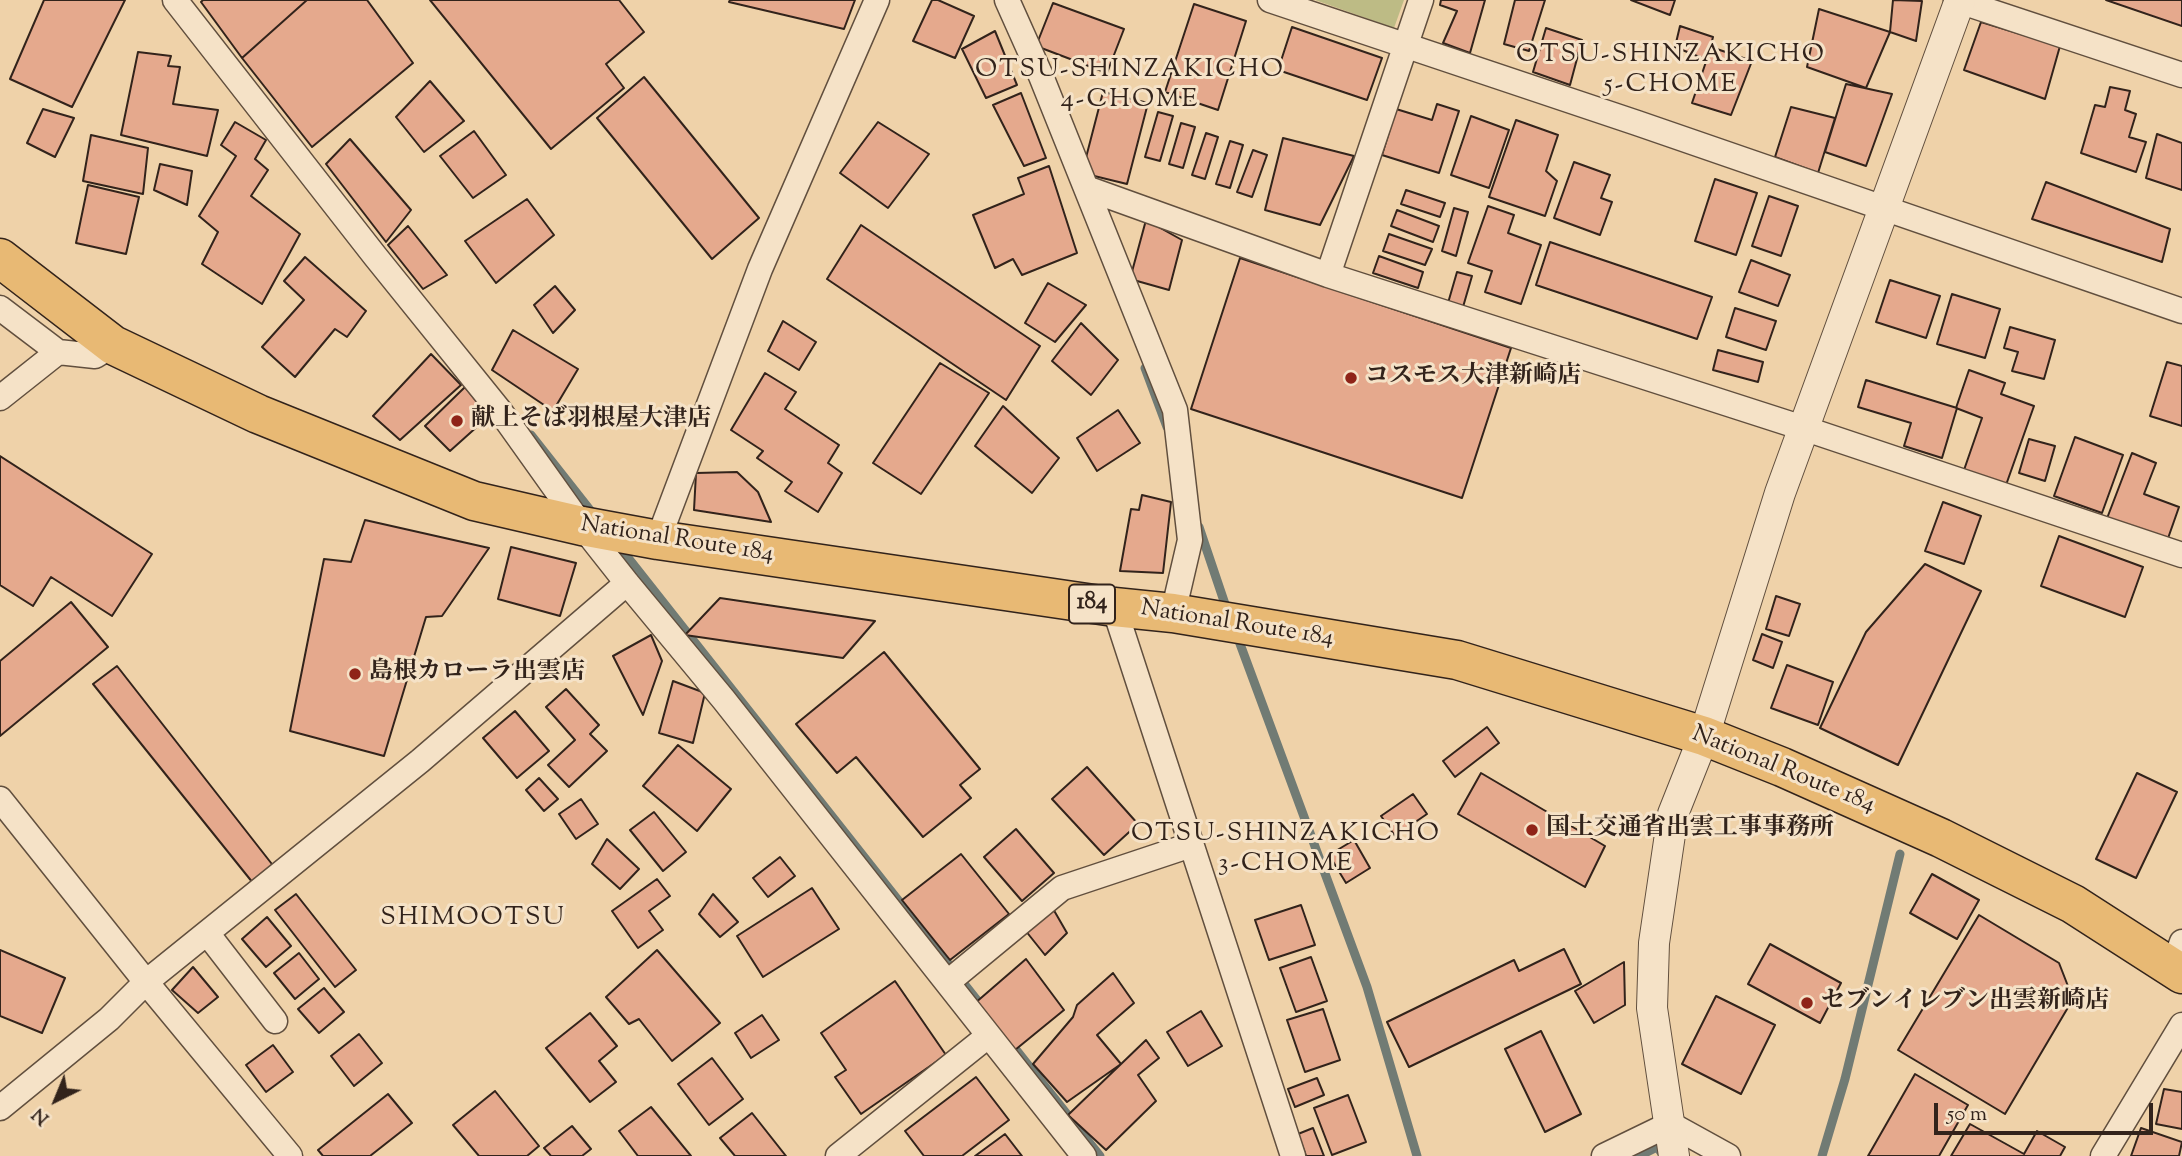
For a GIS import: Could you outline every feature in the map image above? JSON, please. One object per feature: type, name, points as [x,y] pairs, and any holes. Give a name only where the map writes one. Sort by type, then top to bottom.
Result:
[{"type":"highway","name":"National Route 184","points":[[0,258],[113,345],[258,414],[474,501],[658,540],[1114,607],[1174,613],[1457,660],[1704,736],[1782,767],[1953,844],[2179,961]]},
{"type":"street","points":[[175,0],[500,411],[582,526],[724,700],[1084,1156]]},
{"type":"street","points":[[658,540],[760,269],[877,0]]},
{"type":"street","points":[[1007,0],[1041,76],[1175,410],[1190,540],[1174,613]]},
{"type":"street","points":[[1270,0],[2182,311]]},
{"type":"street","points":[[1328,275],[1421,0]]},
{"type":"street","points":[[1674,1156],[1652,1008],[1654,943],[1673,814],[1704,736],[1780,492],[1958,0],[2182,75]]},
{"type":"street","points":[[1086,188],[1328,275],[1803,428],[2182,555]]},
{"type":"street","points":[[0,307],[58,352],[95,356],[113,345]]},
{"type":"street","points":[[0,398],[58,352]]},
{"type":"street","points":[[0,1108],[109,1019],[146,982],[420,761],[627,583]]},
{"type":"street","points":[[1114,607],[1293,1156]]},
{"type":"street","points":[[0,799],[290,1156]]},
{"type":"street","points":[[948,982],[1062,888],[1191,845]]},
{"type":"street","points":[[207,933],[275,1021]]},
{"type":"street","points":[[2104,1156],[2182,1025]]},
{"type":"street","points":[[838,1156],[988,1036]]},
{"type":"street","points":[[1604,1156],[1670,1124]]},
{"type":"street","points":[[1670,1124],[1728,1156]]},
{"type":"shaded area","points":[[1315,0],[1404,0],[1394,28]]},
{"type":"building","points":[[44,0],[125,0],[72,107],[10,79]]},
{"type":"building","points":[[307,0],[242,58],[201,2]]},
{"type":"building","points":[[307,0],[367,0],[413,63],[312,147],[242,58]]},
{"type":"building","points":[[430,0],[619,0],[644,32],[606,64],[624,88],[551,149]]},
{"type":"building","points":[[855,0],[844,29],[729,2]]},
{"type":"building","points":[[932,0],[938,0],[974,16],[955,58],[913,41]]},
{"type":"building","points":[[1441,0],[1485,0],[1470,53],[1443,43],[1457,11],[1440,5]]},
{"type":"building","points":[[1515,0],[1545,0],[1529,51],[1504,44]]},
{"type":"building","points":[[1631,0],[1675,0],[1670,15]]},
{"type":"building","points":[[1893,0],[1922,1],[1916,41],[1890,32]]},
{"type":"building","points":[[2106,0],[2182,0],[2182,26]]},
{"type":"building","points":[[1053,3],[1124,29],[1107,73],[1036,46]]},
{"type":"building","points":[[1194,4],[1246,21],[1218,110],[1165,92]]},
{"type":"building","points":[[1819,9],[1890,32],[1866,88],[1807,67]]},
{"type":"building","points":[[1981,22],[2060,46],[2045,99],[1964,70]]},
{"type":"building","points":[[1680,26],[1713,37],[1707,60],[1675,47]]},
{"type":"building","points":[[1292,27],[1382,58],[1367,100],[1278,70]]},
{"type":"building","points":[[1546,28],[1582,40],[1570,85],[1533,72]]},
{"type":"building","points":[[995,31],[1017,85],[986,98],[962,49]]},
{"type":"building","points":[[1711,47],[1752,61],[1731,115],[1692,103]]},
{"type":"building","points":[[138,52],[171,56],[168,66],[180,67],[173,104],[218,110],[207,156],[121,135]]},
{"type":"building","points":[[644,77],[759,218],[712,259],[597,118]]},
{"type":"building","points":[[430,81],[464,121],[424,152],[396,117]]},
{"type":"building","points":[[1846,84],[1892,94],[1866,166],[1825,152]]},
{"type":"building","points":[[2110,87],[2130,91],[2125,110],[2136,114],[2129,137],[2146,142],[2136,172],[2081,153],[2095,105],[2105,107]]},
{"type":"building","points":[[1103,92],[1148,103],[1127,184],[1082,173]]},
{"type":"building","points":[[1021,93],[1046,158],[1024,166],[993,105]]},
{"type":"building","points":[[1437,104],[1459,111],[1439,173],[1382,155],[1396,109],[1432,120]]},
{"type":"building","points":[[1791,107],[1835,118],[1818,173],[1775,157]]},
{"type":"building","points":[[43,109],[74,118],[55,157],[27,143]]},
{"type":"building","points":[[1158,112],[1173,116],[1160,161],[1145,157]]},
{"type":"building","points":[[1471,116],[1509,130],[1489,188],[1451,175]]},
{"type":"building","points":[[1516,120],[1558,135],[1546,171],[1557,181],[1545,216],[1489,197]]},
{"type":"building","points":[[235,122],[266,140],[255,159],[268,170],[251,196],[300,234],[262,304],[202,264],[218,232],[199,216],[236,156],[221,145]]},
{"type":"building","points":[[878,122],[929,154],[888,208],[840,173]]},
{"type":"building","points":[[1181,123],[1195,127],[1183,168],[1169,164]]},
{"type":"building","points":[[474,131],[506,175],[473,198],[440,156]]},
{"type":"building","points":[[1206,133],[1218,137],[1205,179],[1192,175]]},
{"type":"building","points":[[2157,134],[2182,143],[2182,190],[2146,178]]},
{"type":"building","points":[[91,135],[148,148],[143,194],[83,181]]},
{"type":"building","points":[[1283,138],[1354,156],[1320,225],[1265,210]]},
{"type":"building","points":[[350,139],[411,210],[386,242],[326,164]]},
{"type":"building","points":[[1230,141],[1243,145],[1230,188],[1216,184]]},
{"type":"building","points":[[1253,150],[1267,155],[1252,197],[1237,192]]},
{"type":"building","points":[[1574,162],[1610,175],[1601,198],[1612,202],[1600,235],[1554,218]]},
{"type":"building","points":[[160,164],[192,171],[187,205],[154,190]]},
{"type":"building","points":[[1049,166],[1077,253],[1022,275],[1013,259],[995,268],[973,215],[1024,194],[1018,178]]},
{"type":"building","points":[[1715,179],[1757,193],[1736,255],[1695,241]]},
{"type":"building","points":[[2046,182],[2170,229],[2162,262],[2032,219]]},
{"type":"building","points":[[88,185],[139,197],[126,254],[76,243]]},
{"type":"building","points":[[1406,190],[1445,203],[1440,217],[1401,204]]},
{"type":"building","points":[[1769,196],[1798,206],[1781,256],[1752,246]]},
{"type":"building","points":[[527,199],[554,235],[496,283],[465,241]]},
{"type":"building","points":[[1488,206],[1514,215],[1508,233],[1541,245],[1521,304],[1485,292],[1492,271],[1468,263]]},
{"type":"building","points":[[1454,208],[1468,212],[1456,256],[1442,251]]},
{"type":"building","points":[[1397,210],[1439,226],[1433,242],[1391,226]]},
{"type":"building","points":[[1146,220],[1182,240],[1169,290],[1130,279]]},
{"type":"building","points":[[861,225],[1040,346],[1006,400],[827,279]]},
{"type":"building","points":[[408,226],[447,275],[423,289],[388,245]]},
{"type":"building","points":[[1389,234],[1432,249],[1425,265],[1383,251]]},
{"type":"building","points":[[1550,242],[1712,297],[1697,339],[1536,285]]},
{"type":"building","points":[[1379,256],[1423,272],[1418,288],[1373,273]]},
{"type":"building","points":[[305,257],[366,311],[347,337],[335,329],[295,377],[262,347],[304,300],[284,281]]},
{"type":"building","name":"コスモス大津新崎店","points":[[1240,258],[1511,348],[1462,498],[1191,409]]},
{"type":"building","points":[[1751,260],[1790,275],[1778,306],[1739,292]]},
{"type":"building","points":[[1457,272],[1472,276],[1463,307],[1448,303]]},
{"type":"building","points":[[1890,280],[1940,296],[1926,338],[1876,322]]},
{"type":"building","points":[[1048,283],[1086,305],[1055,342],[1025,323]]},
{"type":"building","points":[[555,286],[575,310],[553,333],[534,305]]},
{"type":"building","points":[[1952,294],[2000,309],[1985,358],[1937,344]]},
{"type":"building","points":[[1735,308],[1776,321],[1766,350],[1726,337]]},
{"type":"building","points":[[783,321],[816,342],[799,370],[768,351]]},
{"type":"building","points":[[1081,323],[1118,360],[1091,395],[1052,361]]},
{"type":"building","points":[[2010,327],[2055,340],[2044,379],[2012,371],[2018,352],[2004,348]]},
{"type":"building","points":[[513,330],[578,369],[553,411],[492,370]]},
{"type":"building","points":[[1718,350],[1763,362],[1758,382],[1713,370]]},
{"type":"building","points":[[431,354],[461,385],[400,440],[373,416]]},
{"type":"building","points":[[2167,362],[2182,366],[2182,426],[2150,416]]},
{"type":"building","points":[[940,363],[989,393],[921,494],[873,463]]},
{"type":"building","points":[[1969,370],[2005,383],[2001,394],[2034,406],[2006,485],[1964,470],[1982,418],[1956,408]]},
{"type":"building","points":[[765,373],[796,392],[785,409],[839,445],[828,463],[842,473],[818,512],[785,491],[792,482],[757,458],[763,451],[731,430]]},
{"type":"building","points":[[1866,380],[1957,408],[1942,458],[1904,446],[1911,423],[1858,407]]},
{"type":"building","name":"献上そば羽根屋大津店","points":[[465,387],[489,416],[450,451],[425,426]]},
{"type":"building","points":[[1003,406],[1059,458],[1032,493],[975,446]]},
{"type":"building","points":[[1118,410],[1140,443],[1097,471],[1077,438]]},
{"type":"building","points":[[2075,437],[2123,455],[2102,513],[2054,496]]},
{"type":"building","points":[[2029,439],[2055,446],[2045,481],[2019,473]]},
{"type":"building","points":[[2132,453],[2156,463],[2144,494],[2179,507],[2166,544],[2106,521]]},
{"type":"building","points":[[0,456],[152,554],[112,616],[51,577],[33,606],[0,585]]},
{"type":"building","points":[[737,472],[758,492],[771,522],[694,510],[696,473]]},
{"type":"building","points":[[1142,495],[1171,502],[1163,573],[1120,571],[1131,509],[1139,510]]},
{"type":"building","points":[[1943,502],[1981,516],[1964,564],[1925,551]]},
{"type":"building","name":"島根カローラ出雲店","points":[[365,520],[489,548],[442,616],[426,617],[384,756],[290,731],[324,559],[351,562]]},
{"type":"building","points":[[2059,536],[2143,567],[2125,617],[2041,586]]},
{"type":"building","points":[[511,547],[576,563],[560,616],[498,599]]},
{"type":"building","points":[[1925,564],[1981,591],[1898,765],[1820,728],[1866,632]]},
{"type":"building","points":[[1776,596],[1800,604],[1789,636],[1766,629]]},
{"type":"building","points":[[720,598],[875,621],[843,658],[685,635]]},
{"type":"building","points":[[71,602],[108,647],[0,736],[0,661]]},
{"type":"building","points":[[1762,634],[1782,642],[1773,668],[1753,660]]},
{"type":"building","points":[[651,635],[662,661],[643,715],[613,656]]},
{"type":"building","points":[[884,652],[980,769],[960,785],[971,798],[923,837],[856,757],[837,773],[796,724]]},
{"type":"building","points":[[1787,665],[1833,682],[1818,725],[1771,708]]},
{"type":"building","points":[[117,666],[275,868],[253,883],[93,684]]},
{"type":"building","points":[[673,681],[705,693],[693,743],[659,733]]},
{"type":"building","points":[[566,689],[599,725],[590,734],[607,751],[569,787],[548,765],[575,740],[546,707]]},
{"type":"building","points":[[515,711],[549,751],[517,778],[483,738]]},
{"type":"building","points":[[1487,727],[1499,743],[1455,777],[1443,761]]},
{"type":"building","points":[[678,745],[731,789],[697,831],[643,786]]},
{"type":"building","points":[[1087,767],[1138,824],[1104,855],[1052,799]]},
{"type":"building","name":"国土交通省出雲工事事務所","points":[[1481,773],[1605,846],[1585,887],[1458,814]]},
{"type":"building","points":[[2137,773],[2177,792],[2136,878],[2096,859]]},
{"type":"building","points":[[539,778],[558,799],[544,811],[526,790]]},
{"type":"building","points":[[1413,794],[1427,814],[1395,836],[1381,816]]},
{"type":"building","points":[[581,799],[598,824],[576,839],[559,814]]},
{"type":"building","points":[[654,812],[686,852],[663,871],[630,830]]},
{"type":"building","points":[[1016,829],[1054,873],[1022,901],[984,857]]},
{"type":"building","points":[[607,839],[639,869],[620,889],[592,864]]},
{"type":"building","points":[[1354,840],[1370,868],[1346,883],[1329,855]]},
{"type":"building","points":[[961,854],[1009,914],[950,960],[902,900]]},
{"type":"building","points":[[780,857],[795,876],[768,897],[753,878]]},
{"type":"building","points":[[1932,874],[1979,900],[1957,939],[1910,913]]},
{"type":"building","points":[[657,879],[670,896],[649,911],[663,930],[638,948],[612,911]]},
{"type":"building","points":[[812,888],[839,929],[763,977],[737,936]]},
{"type":"building","points":[[296,894],[356,970],[335,987],[275,910]]},
{"type":"building","points":[[713,894],[738,922],[720,937],[699,914]]},
{"type":"building","points":[[1301,905],[1315,945],[1269,960],[1255,920]]},
{"type":"building","points":[[1052,907],[1067,933],[1045,955],[1025,930]]},
{"type":"building","points":[[1979,915],[2059,963],[2073,999],[2005,1114],[1898,1050]]},
{"type":"building","points":[[267,917],[291,946],[266,967],[242,939]]},
{"type":"building","name":"セブンイレブン出雲新崎店","points":[[1770,944],[1841,983],[1820,1023],[1748,984]]},
{"type":"building","points":[[1564,949],[1581,984],[1409,1067],[1387,1022],[1514,960],[1519,971]]},
{"type":"building","points":[[0,950],[65,978],[42,1033],[0,1016]]},
{"type":"building","points":[[657,950],[720,1023],[672,1061],[639,1019],[629,1024],[606,997]]},
{"type":"building","points":[[299,953],[319,979],[295,999],[274,973]]},
{"type":"building","points":[[1311,957],[1327,1001],[1296,1012],[1280,968]]},
{"type":"building","points":[[1026,959],[1064,1010],[1015,1050],[974,1004]]},
{"type":"building","points":[[1624,962],[1625,1005],[1594,1023],[1575,991]]},
{"type":"building","points":[[193,967],[218,997],[198,1013],[172,990]]},
{"type":"building","points":[[1113,973],[1134,1003],[1097,1035],[1121,1064],[1067,1102],[1033,1064],[1073,1017],[1077,1005]]},
{"type":"building","points":[[895,981],[946,1055],[861,1114],[835,1077],[846,1070],[821,1033]]},
{"type":"building","points":[[324,988],[344,1012],[319,1033],[298,1009]]},
{"type":"building","points":[[1716,996],[1775,1025],[1741,1094],[1682,1064]]},
{"type":"building","points":[[1323,1009],[1340,1060],[1305,1072],[1287,1020]]},
{"type":"building","points":[[1201,1011],[1222,1046],[1188,1066],[1167,1032]]},
{"type":"building","points":[[590,1013],[617,1046],[599,1061],[616,1082],[590,1102],[546,1048]]},
{"type":"building","points":[[762,1015],[779,1040],[751,1058],[735,1033]]},
{"type":"building","points":[[1541,1031],[1581,1114],[1545,1132],[1505,1049]]},
{"type":"building","points":[[359,1034],[382,1063],[354,1086],[331,1056]]},
{"type":"building","points":[[1146,1040],[1159,1058],[1138,1075],[1156,1101],[1106,1150],[1068,1115]]},
{"type":"building","points":[[273,1045],[293,1072],[266,1092],[246,1065]]},
{"type":"building","points":[[712,1058],[743,1099],[709,1125],[678,1084]]},
{"type":"building","points":[[1915,1074],[1968,1105],[1939,1156],[1868,1156]]},
{"type":"building","points":[[976,1077],[1009,1120],[962,1156],[924,1156],[905,1131]]},
{"type":"building","points":[[1317,1078],[1324,1095],[1295,1107],[1288,1089]]},
{"type":"building","points":[[2164,1089],[2182,1092],[2182,1129],[2156,1124]]},
{"type":"building","points":[[495,1091],[539,1146],[527,1156],[479,1156],[453,1125]]},
{"type":"building","points":[[388,1094],[412,1123],[370,1156],[323,1156],[318,1150]]},
{"type":"building","points":[[1348,1095],[1366,1142],[1332,1155],[1314,1108]]},
{"type":"building","points":[[651,1107],[691,1156],[638,1156],[619,1131]]},
{"type":"building","points":[[752,1113],[786,1156],[735,1156],[720,1138]]},
{"type":"building","points":[[1970,1124],[2024,1154],[2037,1131],[2065,1147],[2060,1156],[1951,1156]]},
{"type":"building","points":[[572,1126],[591,1149],[582,1156],[551,1156],[544,1148]]},
{"type":"building","points":[[1313,1128],[1324,1156],[1306,1156],[1298,1134]]},
{"type":"building","points":[[2141,1128],[2182,1142],[2179,1156],[2131,1156]]},
{"type":"building","points":[[1005,1134],[1022,1156],[975,1156]]},
{"type":"waterway","points":[[1145,368],[1167,427]]},
{"type":"waterway","points":[[531,435],[594,515]]},
{"type":"waterway","points":[[1199,527],[1228,613]]},
{"type":"waterway","points":[[618,545],[984,1009]]},
{"type":"waterway","points":[[1236,633],[1367,987],[1417,1156]]},
{"type":"waterway","points":[[1822,1156],[1845,1079],[1900,854]]},
{"type":"waterway","points":[[1010,1042],[1100,1156]]},
{"type":"waterway","points":[[1639,1156],[1657,1147],[1664,1156]]},
{"type":"place","name":"コスモス大津新崎店","points":[[1351,378]]},
{"type":"place","name":"献上そば羽根屋大津店","points":[[457,421]]},
{"type":"place","name":"島根カローラ出雲店","points":[[355,674]]},
{"type":"place","name":"国土交通省出雲工事事務所","points":[[1532,830]]},
{"type":"place","name":"セブンイレブン出雲新崎店","points":[[1807,1003]]},
{"type":"district","name":"OTSU-SHINZAKICHO 5-CHOME","points":[[1671,72]]},
{"type":"district","name":"OTSU-SHINZAKICHO 4-CHOME","points":[[1130,87]]},
{"type":"district","name":"OTSU-SHINZAKICHO 3-CHOME","points":[[1286,851]]},
{"type":"district","name":"SHIMOOTSU","points":[[473,920]]}]
